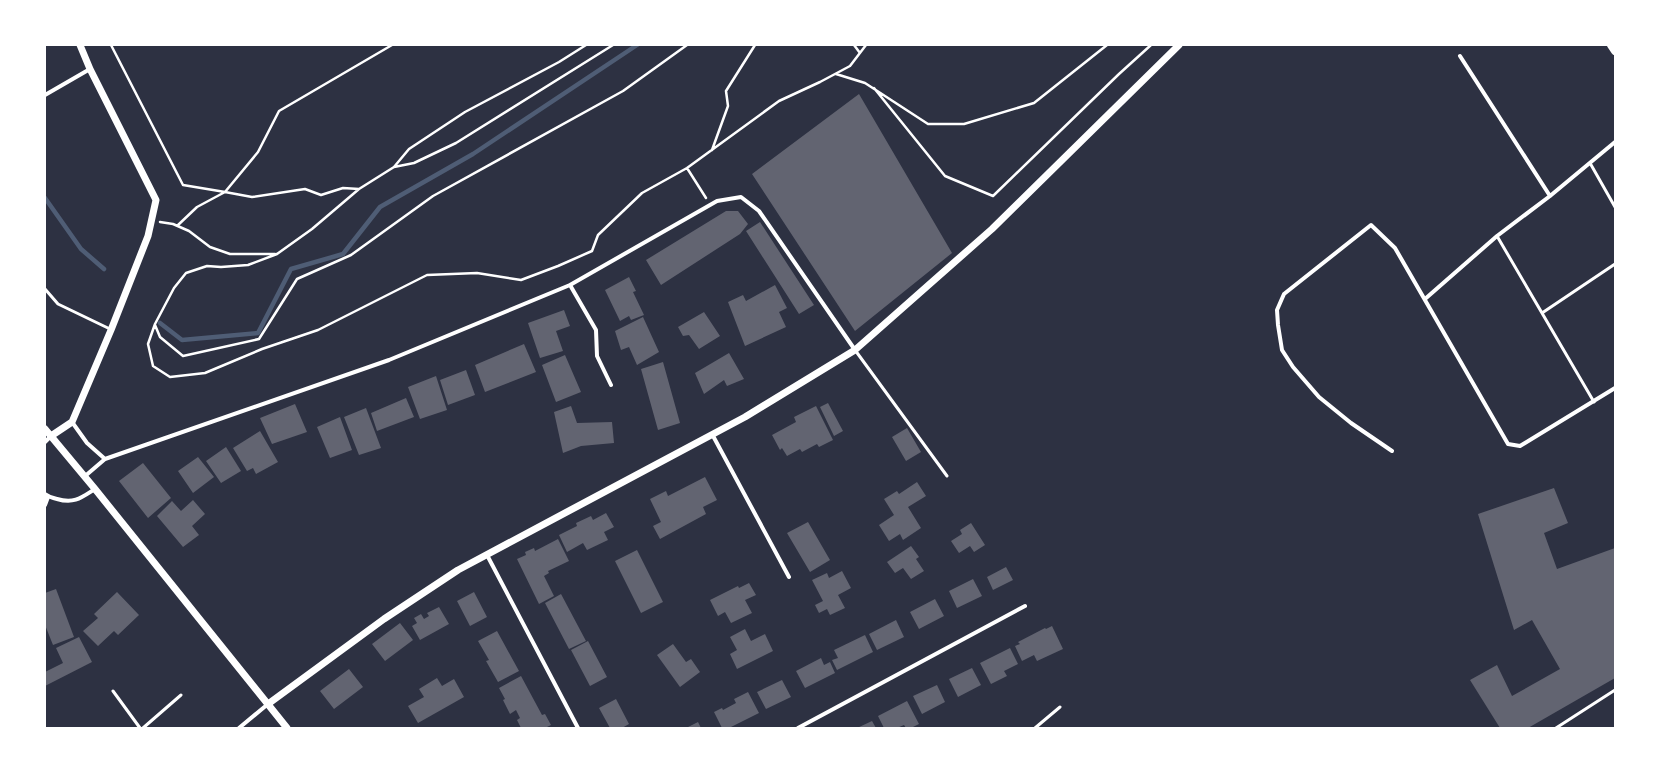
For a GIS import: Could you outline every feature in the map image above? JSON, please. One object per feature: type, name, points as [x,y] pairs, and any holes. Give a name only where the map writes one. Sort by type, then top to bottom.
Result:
[{"type":"main road","points":[[1611,45],[1615,51]]},
{"type":"street","points":[[45,442],[51,436],[72,422],[111,330],[152,221],[156,200],[80,45]]},
{"type":"street","points":[[239,728],[268,704],[384,619],[458,570],[745,417],[855,350],[992,229],[1179,45]]},
{"type":"street","points":[[1460,56],[1550,196]]},
{"type":"street","points":[[45,95],[90,68]]},
{"type":"street","points":[[1425,299],[1497,236],[1550,196],[1615,142]]},
{"type":"street","points":[[84,477],[105,459],[389,360],[570,285],[717,201],[741,197],[759,211],[855,350]]},
{"type":"street","points":[[1392,451],[1318,398],[1293,367],[1282,350],[1278,326],[1277,310],[1284,294],[1371,225],[1395,248],[1508,444],[1520,446],[1615,388]]},
{"type":"street","points":[[570,285],[596,330],[597,356],[611,385]]},
{"type":"street","points":[[72,422],[87,443],[105,459]]},
{"type":"street","points":[[45,429],[287,728]]},
{"type":"street","points":[[712,434],[789,577]]},
{"type":"street","points":[[45,505],[47,495],[63,501],[73,502],[95,489]]},
{"type":"street","points":[[487,554],[578,728]]},
{"type":"street","points":[[798,728],[1025,606]]},
{"type":"lane","points":[[1590,163],[1615,207]]},
{"type":"lane","points":[[1497,236],[1594,402]]},
{"type":"lane","points":[[1542,313],[1615,264]]},
{"type":"lane","points":[[45,289],[58,304],[111,330]]},
{"type":"lane","points":[[855,350],[947,476]]},
{"type":"lane","points":[[1556,728],[1615,690]]},
{"type":"lane","points":[[113,691],[140,728]]},
{"type":"lane","points":[[143,728],[181,695]]},
{"type":"lane","points":[[1035,728],[1060,707]]},
{"type":"path","points":[[111,45],[183,185],[252,197],[305,189],[321,195],[343,188],[359,189]]},
{"type":"path","points":[[176,226],[197,207],[225,192],[258,152],[280,111],[392,45]]},
{"type":"path","points":[[586,45],[559,62],[465,112],[409,150],[394,167],[359,189],[312,229],[277,254],[248,265],[221,267],[207,266],[186,273],[174,288],[155,324],[148,344],[153,366],[170,377],[205,374],[262,349],[318,330],[427,275],[477,273],[521,280],[592,251],[598,235],[642,193],[687,168],[779,101],[850,66],[866,45]]},
{"type":"path","points":[[394,167],[414,163],[456,143],[613,45]]},
{"type":"path","points":[[155,324],[160,337],[183,356],[259,339],[297,279],[351,255],[433,196],[623,91],[687,45]]},
{"type":"path","points":[[712,151],[728,106],[726,91],[755,45]]},
{"type":"path","points":[[854,45],[860,53]]},
{"type":"path","points":[[836,74],[865,83],[928,124],[964,124],[1034,103],[1107,45]]},
{"type":"path","points":[[874,88],[945,176],[993,196],[1151,45]]},
{"type":"path","points":[[687,168],[711,205]]},
{"type":"path","points":[[152,221],[176,226],[189,231],[210,247],[230,254],[277,254]]},
{"type":"building","points":[[859,94],[952,253],[855,331],[752,174]]},
{"type":"building","points":[[726,211],[738,211],[748,224],[740,234],[661,285],[646,260]]},
{"type":"building","points":[[760,222],[814,305],[799,314],[746,231]]},
{"type":"building","points":[[629,277],[636,291],[633,292],[644,315],[631,320],[629,316],[620,321],[605,290]]},
{"type":"building","points":[[775,285],[787,308],[779,312],[786,327],[745,346],[728,302],[743,295],[746,301]]},
{"type":"building","points":[[564,310],[570,326],[556,331],[563,351],[540,358],[528,323]]},
{"type":"building","points":[[704,312],[720,336],[699,349],[689,335],[683,336],[678,327]]},
{"type":"building","points":[[643,317],[659,352],[637,365],[629,347],[621,350],[615,331]]},
{"type":"building","points":[[524,344],[536,372],[485,392],[475,365]]},
{"type":"building","points":[[729,353],[744,379],[727,386],[724,380],[704,394],[695,373]]},
{"type":"building","points":[[565,355],[581,392],[556,402],[542,365]]},
{"type":"building","points":[[663,362],[680,423],[658,430],[641,369]]},
{"type":"building","points":[[466,370],[475,395],[448,405],[440,380]]},
{"type":"building","points":[[436,376],[447,410],[420,419],[408,387]]},
{"type":"building","points":[[406,398],[414,417],[377,431],[371,413]]},
{"type":"building","points":[[828,403],[843,431],[834,436],[820,407]]},
{"type":"building","points":[[295,404],[307,432],[272,444],[260,418]]},
{"type":"building","points":[[571,406],[577,423],[612,422],[614,443],[581,446],[563,453],[554,412]]},
{"type":"building","points":[[816,406],[833,440],[819,447],[817,444],[802,452],[800,449],[787,456],[782,448],[780,450],[772,435],[796,422],[794,417]]},
{"type":"building","points":[[366,408],[381,448],[359,455],[344,417]]},
{"type":"building","points":[[340,417],[352,450],[330,458],[317,427]]},
{"type":"building","points":[[907,428],[921,452],[906,461],[892,437]]},
{"type":"building","points":[[260,431],[278,462],[256,474],[253,468],[247,471],[233,448]]},
{"type":"building","points":[[226,447],[241,471],[221,483],[206,461]]},
{"type":"building","points":[[198,457],[214,477],[193,493],[178,471]]},
{"type":"building","points":[[143,463],[171,498],[148,518],[119,481]]},
{"type":"building","points":[[705,477],[717,500],[703,507],[706,514],[660,539],[653,526],[661,522],[650,499],[666,491],[668,496]]},
{"type":"building","points":[[917,482],[926,496],[908,507],[921,528],[903,540],[900,534],[889,541],[879,525],[894,515],[884,499],[897,491],[899,494]]},
{"type":"building","points":[[1554,488],[1568,523],[1544,533],[1557,569],[1615,548],[1615,678],[1528,728],[1500,728],[1470,680],[1497,665],[1512,696],[1560,669],[1532,620],[1514,630],[1478,514]]},
{"type":"building","points":[[193,500],[205,514],[192,526],[199,535],[183,547],[157,516],[172,501],[181,511]]},
{"type":"building","points":[[606,513],[614,527],[604,532],[608,540],[587,550],[583,543],[567,552],[559,535],[577,526],[576,523],[591,516],[593,520]]},
{"type":"building","points":[[808,522],[830,560],[810,572],[787,533]]},
{"type":"building","points":[[971,523],[985,545],[974,552],[970,546],[959,553],[951,541],[962,534],[960,530]]},
{"type":"building","points":[[558,539],[569,561],[548,571],[549,573],[544,576],[554,596],[539,604],[517,559],[526,555],[525,552],[534,548],[535,551]]},
{"type":"building","points":[[911,546],[919,557],[916,559],[924,571],[911,579],[903,568],[895,573],[887,562]]},
{"type":"building","points":[[637,550],[663,602],[641,613],[615,561]]},
{"type":"building","points":[[1006,567],[1013,580],[993,590],[987,577]]},
{"type":"building","points":[[842,571],[851,588],[838,595],[845,608],[830,615],[827,609],[819,613],[815,605],[823,601],[812,580],[827,573],[829,578]]},
{"type":"building","points":[[973,579],[982,596],[957,608],[949,591]]},
{"type":"building","points":[[749,583],[756,595],[745,600],[752,613],[731,623],[725,612],[718,616],[710,600],[738,586],[739,588]]},
{"type":"building","points":[[56,589],[74,637],[53,645],[45,625],[45,593]]},
{"type":"building","points":[[117,592],[139,615],[118,635],[114,631],[98,646],[83,631],[98,618],[94,614]]},
{"type":"building","points":[[474,592],[487,617],[470,626],[457,601]]},
{"type":"building","points":[[561,594],[586,641],[569,649],[545,603]]},
{"type":"building","points":[[935,599],[944,616],[919,629],[910,612]]},
{"type":"building","points":[[439,607],[449,624],[420,640],[412,626],[417,623],[414,618],[421,614],[424,619],[429,616],[427,613]]},
{"type":"building","points":[[896,620],[904,637],[877,650],[869,634]]},
{"type":"building","points":[[400,623],[413,640],[385,661],[372,644]]},
{"type":"building","points":[[1052,626],[1063,649],[1037,661],[1034,655],[1022,661],[1015,646],[1020,644],[1018,642]]},
{"type":"building","points":[[745,629],[751,641],[765,634],[773,651],[737,669],[730,654],[737,650],[730,637]]},
{"type":"building","points":[[497,631],[519,671],[498,682],[486,661],[489,660],[478,641]]},
{"type":"building","points":[[865,635],[873,652],[837,670],[832,660],[838,658],[834,650]]},
{"type":"building","points":[[79,637],[92,662],[45,686],[45,672],[63,663],[56,648]]},
{"type":"building","points":[[588,641],[607,677],[590,686],[571,650]]},
{"type":"building","points":[[673,644],[686,662],[691,659],[700,672],[680,687],[657,655]]},
{"type":"building","points":[[1010,648],[1018,664],[1004,671],[1007,676],[991,684],[980,663]]},
{"type":"building","points":[[821,658],[824,665],[830,662],[835,673],[805,688],[796,671]]},
{"type":"building","points":[[972,668],[981,685],[958,697],[949,679]]},
{"type":"building","points":[[349,669],[363,687],[334,709],[320,691]]},
{"type":"building","points":[[521,676],[542,715],[545,714],[551,725],[545,728],[521,728],[517,720],[520,718],[516,710],[510,714],[503,700],[505,699],[499,688]]},
{"type":"building","points":[[437,678],[442,686],[454,679],[464,697],[418,723],[408,706],[424,697],[419,689]]},
{"type":"building","points":[[782,680],[791,697],[766,709],[757,692]]},
{"type":"building","points":[[937,685],[945,702],[922,714],[913,696]]},
{"type":"building","points":[[748,692],[759,713],[729,728],[722,728],[714,712],[722,708],[723,710],[736,703],[734,699]]},
{"type":"building","points":[[616,699],[629,724],[622,728],[610,728],[599,708]]},
{"type":"building","points":[[907,701],[919,724],[911,728],[906,728],[904,725],[897,728],[884,728],[878,716]]},
{"type":"building","points":[[872,721],[876,728],[857,728]]},
{"type":"building","points":[[698,722],[701,728],[686,728]]},
{"type":"waterway","points":[[160,323],[182,340],[258,333],[291,269],[343,254],[380,207],[473,154],[637,45]]},
{"type":"waterway","points":[[45,198],[81,249],[104,269]]}]
